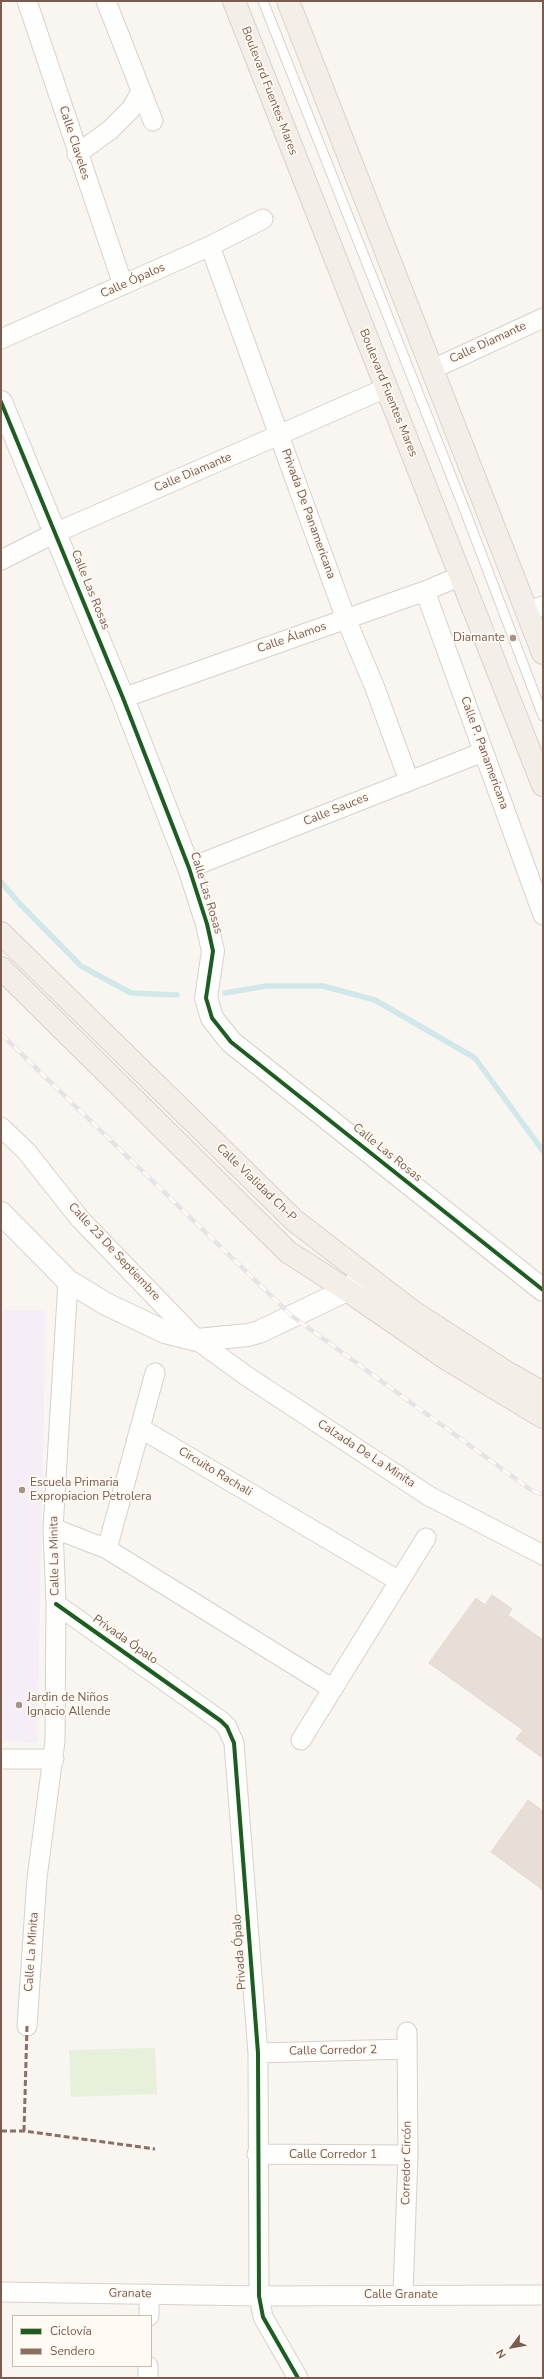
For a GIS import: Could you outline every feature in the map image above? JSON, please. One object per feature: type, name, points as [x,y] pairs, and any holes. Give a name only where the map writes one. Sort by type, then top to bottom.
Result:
[{"type":"main road","name":"Boulevard Fuentes Mares","points":[[234,1],[543,785]]},
{"type":"main road","points":[[288,1],[433,369],[535,608],[543,653]]},
{"type":"main road","name":"Calle Vialidad Ch-P","points":[[1,933],[295,1221],[364,1276],[412,1311],[506,1372],[543,1393]]},
{"type":"main road","points":[[1,968],[288,1252],[347,1290],[447,1359],[543,1417]]},
{"type":"street","name":"Calle Claveles","points":[[28,1],[77,154],[123,285]]},
{"type":"street","points":[[106,1],[153,121]]},
{"type":"street","points":[[77,154],[110,130],[131,109],[141,92]]},
{"type":"street","name":"Calle Ópalos","points":[[1,339],[210,246],[263,219]]},
{"type":"street","name":"Privada De Panamericana","points":[[210,246],[346,619],[375,688],[409,781]]},
{"type":"street","name":"Calle Diamante","points":[[433,369],[543,318]]},
{"type":"street","name":"Calle Diamante","points":[[1,560],[55,533],[386,388]]},
{"type":"street","name":"Calle Las Rosas","points":[[1,402],[123,698],[189,868],[207,924],[213,951],[206,998],[207,1006],[218,1028],[231,1042],[543,1290]]},
{"type":"street","name":"Calle Álamos","points":[[123,698],[425,591],[461,576]]},
{"type":"street","name":"Calle P. Panamericana","points":[[425,591],[543,915]]},
{"type":"street","name":"Calle Sauces","points":[[189,868],[483,752]]},
{"type":"street","name":"Calle 23 De Septiembre","points":[[1,1127],[26,1150],[85,1224],[197,1340]]},
{"type":"street","name":"Calzada De La Minita","points":[[5,1223],[68,1281],[106,1304],[165,1332],[197,1340],[248,1335],[259,1332],[347,1290],[364,1276]]},
{"type":"street","name":"Calle La Minita","points":[[27,2026],[37,1878],[54,1759],[56,1604],[54,1528],[68,1281]]},
{"type":"street","name":"Calzada De La Minita","points":[[197,1340],[245,1375],[429,1496],[543,1555]]},
{"type":"street","points":[[107,1549],[155,1373]]},
{"type":"street","name":"Circuito Rachali","points":[[140,1428],[399,1581]]},
{"type":"street","points":[[54,1528],[107,1549],[333,1689]]},
{"type":"street","points":[[301,1740],[426,1538]]},
{"type":"street","name":"Privada Ópalo","points":[[56,1604],[221,1721],[231,1734],[234,1743],[258,2053],[257,2154],[259,2296],[265,2322],[298,2378]]},
{"type":"street","points":[[1,1759],[54,1759]]},
{"type":"street","name":"Calle Corredor 2","points":[[258,2053],[407,2041]]},
{"type":"street","name":"Corredor Circón","points":[[403,2294],[408,2155],[407,2041]]},
{"type":"street","name":"Calle Corredor 1","points":[[257,2154],[408,2155]]},
{"type":"street","name":"Granate","points":[[1,2292],[259,2296]]},
{"type":"street","points":[[149,2294],[149,2315]]},
{"type":"street","name":"Calle Granate","points":[[259,2296],[403,2294],[543,2295]]},
{"type":"street","points":[[148,2367],[148,2378]]},
{"type":"lane","points":[[263,1],[467,516],[543,716]]},
{"type":"shaded area","name":"Escuela Primaria Expropiacion Petrolera","points":[[1,1310],[46,1310],[37,1743],[1,1741]]},
{"type":"green space","points":[[155,2048],[157,2094],[71,2097],[69,2050]]},
{"type":"building","points":[[492,1595],[512,1609],[508,1615],[543,1640],[543,1758],[516,1739],[523,1730],[429,1663],[476,1598],[485,1605]]},
{"type":"building","points":[[528,1800],[543,1811],[543,1890],[491,1852]]},
{"type":"waterway","points":[[1,882],[20,904],[81,966],[131,993],[177,995]]},
{"type":"waterway","points":[[225,993],[266,986],[323,986],[375,1000],[475,1058],[543,1151]]},
{"type":"railway","points":[[1,1034],[292,1316],[531,1490],[543,1495]]},
{"type":"marked path","points":[[24,2131],[27,2026]]},
{"type":"marked path","points":[[1,2131],[24,2131],[155,2149]]},
{"type":"cycle path","points":[[1,402],[123,698],[189,868],[207,924],[213,951],[206,998],[212,1018],[231,1042],[543,1290]]},
{"type":"cycle path","points":[[56,1604],[221,1721],[227,1727],[234,1743],[258,2053],[259,2296],[263,2317],[298,2378]]},
{"type":"place","name":"Diamante","points":[[513,638]]},
{"type":"place","name":"Escuela Primaria Expropiacion Petrolera","points":[[22,1490]]},
{"type":"place","name":"Jardin de Niños Ignacio Allende","points":[[19,1705]]}]
